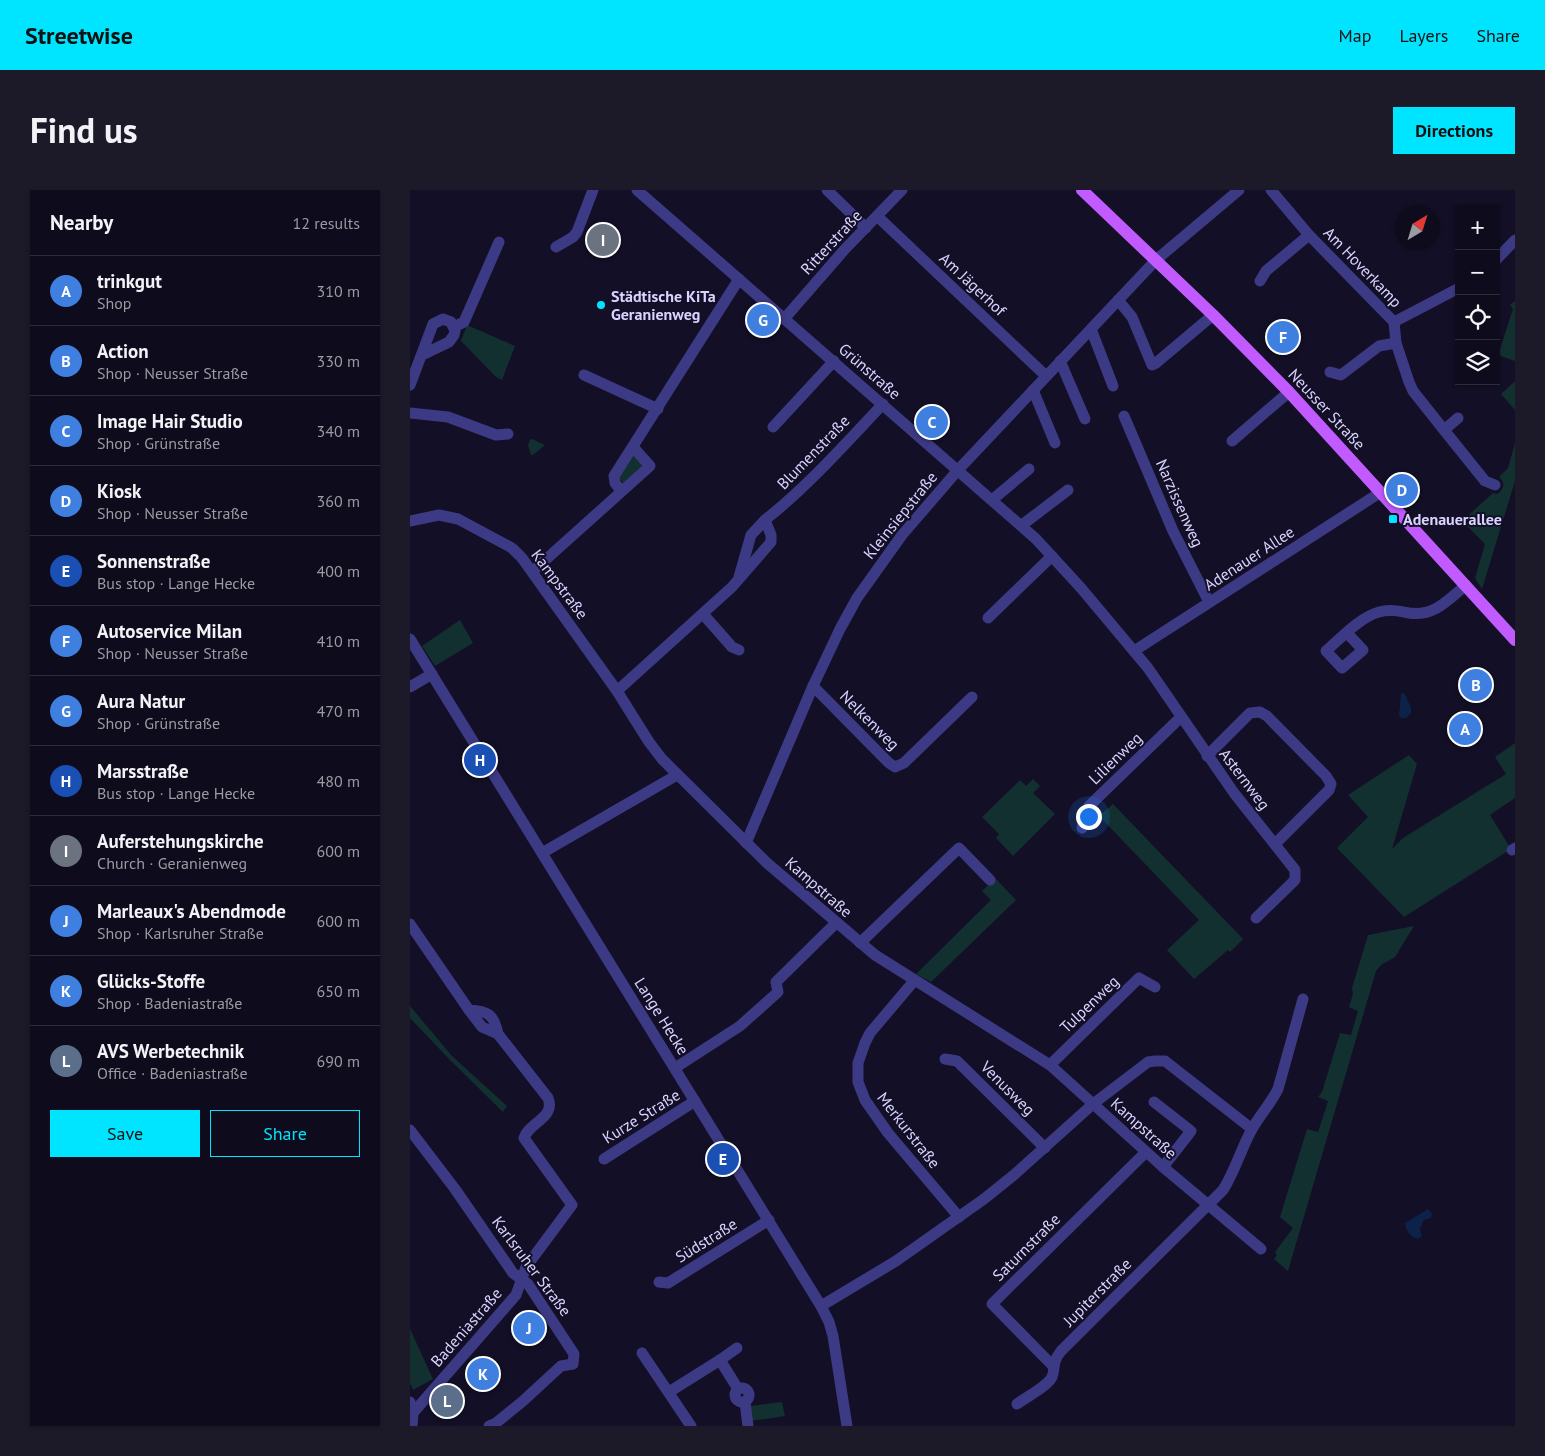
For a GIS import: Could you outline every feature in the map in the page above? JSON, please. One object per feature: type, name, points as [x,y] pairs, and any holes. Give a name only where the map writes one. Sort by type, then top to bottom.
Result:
[{"type":"main road","name":"Neusser Straße","points":[[1082,190],[1213,314],[1289,392],[1515,640]]},
{"type":"street","points":[[556,247],[573,237],[577,232],[593,190]]},
{"type":"street","name":"Grünstraße","points":[[637,190],[1022,525],[1081,588],[1134,651]]},
{"type":"street","points":[[828,190],[866,228]]},
{"type":"street","name":"Ritterstraße","points":[[784,318],[845,249],[902,190]]},
{"type":"street","name":"Kleinsiepstraße","points":[[746,843],[813,686],[840,629],[867,584],[902,535],[958,470],[1156,260],[1239,190]]},
{"type":"street","name":"Am Hoverkamp","points":[[1271,190],[1309,235],[1394,322],[1396,343],[1413,391],[1484,481],[1496,485]]},
{"type":"street","name":"Am Jägerhof","points":[[877,216],[1046,376]]},
{"type":"street","name":"Am Hoverkamp","points":[[1260,281],[1266,271],[1309,235]]},
{"type":"street","points":[[1500,256],[1515,240]]},
{"type":"street","points":[[454,327],[464,322],[499,242]]},
{"type":"street","points":[[621,491],[614,476],[739,279]]},
{"type":"street","name":"Am Hoverkamp","points":[[1394,322],[1455,290]]},
{"type":"street","points":[[1118,300],[1132,317],[1152,365],[1213,314]]},
{"type":"street","points":[[410,385],[434,322],[440,319],[450,322],[454,327],[454,335],[449,342],[422,355]]},
{"type":"street","points":[[1091,329],[1113,386]]},
{"type":"street","points":[[1330,372],[1341,376],[1379,346],[1396,343]]},
{"type":"street","points":[[773,426],[834,361]]},
{"type":"street","points":[[1060,361],[1085,419]]},
{"type":"street","points":[[584,374],[658,408]]},
{"type":"street","points":[[1033,390],[1055,444]]},
{"type":"street","points":[[1232,441],[1289,392]]},
{"type":"street","name":"Blumenstraße","points":[[738,581],[751,535],[765,520],[810,482],[883,404]]},
{"type":"street","points":[[410,413],[448,417],[496,435],[508,434]]},
{"type":"street","name":"Narzissenweg","points":[[1124,416],[1173,531],[1209,602]]},
{"type":"street","points":[[1444,430],[1458,418]]},
{"type":"street","points":[[533,571],[650,466],[633,447]]},
{"type":"street","points":[[992,500],[1029,469]]},
{"type":"street","points":[[1022,525],[1068,490]]},
{"type":"street","name":"Adenauer Allee","points":[[1134,651],[1381,492]]},
{"type":"street","points":[[410,508],[411,521]]},
{"type":"street","name":"Kampstraße","points":[[411,521],[439,515],[458,519],[512,548],[533,571],[617,691],[649,742],[677,774],[746,843],[836,924],[880,959],[1050,1065],[1163,1167],[1261,1249]]},
{"type":"street","points":[[617,691],[738,581],[771,542],[771,535],[765,520]]},
{"type":"street","points":[[988,618],[1052,556]]},
{"type":"street","points":[[1348,633],[1367,617],[1377,612],[1394,610],[1414,614],[1432,611],[1442,606],[1466,585]]},
{"type":"street","points":[[703,614],[732,646],[739,650]]},
{"type":"street","name":"Lange Hecke","points":[[410,639],[822,1306],[833,1336],[847,1426]]},
{"type":"street","name":"Asternweg","points":[[1134,651],[1148,668],[1207,756],[1240,801],[1295,870],[1295,880],[1256,918]]},
{"type":"street","points":[[410,687],[432,674]]},
{"type":"street","name":"Nelkenweg","points":[[813,686],[895,767],[904,762],[972,697]]},
{"type":"street","points":[[1207,756],[1250,713],[1255,711],[1267,716],[1326,776],[1331,784],[1329,790],[1275,844]]},
{"type":"street","name":"Lilienweg","points":[[1082,828],[1089,806],[1181,717]]},
{"type":"street","points":[[542,853],[677,774]]},
{"type":"street","points":[[860,943],[959,848],[990,880]]},
{"type":"street","name":"Badeniastraße","points":[[410,924],[469,1010],[488,1013],[495,1022],[498,1034],[549,1102],[548,1112],[527,1131],[524,1138],[572,1205],[526,1268],[516,1295],[411,1410]]},
{"type":"street","points":[[675,1068],[720,1041],[749,1019],[778,992],[776,982],[836,924]]},
{"type":"street","name":"Tulpenweg","points":[[1050,1065],[1139,978],[1155,987]]},
{"type":"street","name":"Merkurstraße","points":[[914,981],[868,1038],[858,1063],[858,1082],[865,1100],[882,1126],[959,1217]]},
{"type":"street","name":"Jupiterstraße","points":[[1017,1404],[1047,1383],[1053,1374],[1053,1366],[1061,1351],[1209,1206],[1228,1181],[1252,1129],[1274,1098],[1278,1089],[1303,999]]},
{"type":"street","name":"Venusweg","points":[[944,1059],[957,1061],[1045,1148]]},
{"type":"street","points":[[822,1306],[896,1261],[959,1217],[1015,1174],[1094,1104],[1148,1062],[1165,1062],[1252,1129]]},
{"type":"street","name":"Kurze Straße","points":[[604,1159],[695,1101]]},
{"type":"street","points":[[1154,1102],[1190,1131],[1163,1167]]},
{"type":"street","name":"Karlsruher Straße","points":[[410,1130],[455,1189],[513,1273],[528,1284],[574,1354],[573,1364],[562,1366],[503,1418],[489,1426]]},
{"type":"street","name":"Saturnstraße","points":[[1053,1366],[992,1304],[1146,1152]]},
{"type":"street","name":"Südstraße","points":[[660,1282],[668,1283],[769,1220]]},
{"type":"street","points":[[669,1392],[737,1348]]},
{"type":"street","points":[[642,1353],[691,1426]]},
{"type":"street","points":[[720,1360],[738,1389],[736,1397],[740,1402],[745,1402],[748,1426]]},
{"type":"street","points":[[411,1410],[412,1426]]},
{"type":"green space","points":[[1515,301],[1515,361],[1500,356],[1500,349],[1513,309],[1510,305]]},
{"type":"green space","points":[[467,325],[515,346],[502,380],[496,377],[461,341]]},
{"type":"green space","points":[[1515,381],[1515,410],[1501,394]]},
{"type":"green space","points":[[532,439],[545,445],[531,455],[528,445]]},
{"type":"green space","points":[[1515,443],[1515,481],[1482,589],[1475,578],[1485,544],[1462,521],[1493,493],[1497,494],[1501,490],[1503,484],[1499,477],[1508,468]]},
{"type":"green space","points":[[633,454],[644,464],[623,483],[618,477]]},
{"type":"green space","points":[[460,620],[473,643],[435,666],[422,646]]},
{"type":"green space","points":[[1515,743],[1515,798],[1490,815],[1511,849],[1404,917],[1337,848],[1368,817],[1348,795],[1409,755],[1417,764],[1392,849],[1403,838],[1506,774],[1495,757]]},
{"type":"green space","points":[[1033,779],[1040,786],[1033,793],[1055,814],[1013,856],[996,838],[999,834],[982,817],[1020,780],[1026,786]]},
{"type":"green space","points":[[1113,804],[1243,939],[1230,952],[1228,950],[1194,979],[1167,950],[1199,920],[1099,816]]},
{"type":"green space","points":[[995,878],[1016,900],[931,982],[916,974],[991,900],[982,891]]},
{"type":"green space","points":[[1414,926],[1395,957],[1381,965],[1376,971],[1288,1271],[1274,1259],[1277,1255],[1275,1252],[1293,1228],[1280,1217],[1307,1129],[1318,1132],[1328,1101],[1318,1097],[1322,1092],[1340,1033],[1351,1035],[1358,1011],[1349,1007],[1353,994],[1352,988],[1368,935]]},
{"type":"green space","points":[[410,1006],[452,1056],[507,1106],[503,1112],[410,1018]]},
{"type":"green space","points":[[410,1329],[433,1379],[413,1390],[410,1383]]},
{"type":"green space","points":[[782,1402],[785,1416],[751,1421],[749,1406]]},
{"type":"water","points":[[1401,693],[1405,694],[1411,708],[1411,713],[1406,718],[1399,716]]},
{"type":"water","points":[[1428,1209],[1432,1214],[1431,1218],[1424,1220],[1420,1229],[1422,1236],[1418,1239],[1415,1238],[1406,1229],[1405,1223]]},
{"type":"place","name":"Auferstehungskirche","points":[[603,240]]},
{"type":"place","name":"Städtische KiTa Geranienweg","points":[[601,305]]},
{"type":"place","name":"Aura Natur","points":[[763,320]]},
{"type":"place","name":"Autoservice Milan","points":[[1283,337]]},
{"type":"place","name":"Image Hair Studio","points":[[932,422]]},
{"type":"place","name":"Kiosk","points":[[1402,490]]},
{"type":"place","name":"Adenauerallee","points":[[1393,519]]},
{"type":"place","name":"Action","points":[[1476,685]]},
{"type":"place","name":"trinkgut","points":[[1465,729]]},
{"type":"place","name":"Marsstraße","points":[[480,760]]},
{"type":"place","name":"Sonnenstraße","points":[[723,1159]]},
{"type":"place","name":"Marleaux's Abendmode","points":[[529,1328]]},
{"type":"place","name":"Glücks-Stoffe","points":[[483,1374]]},
{"type":"place","name":"AVS Werbetechnik","points":[[447,1401]]}]
